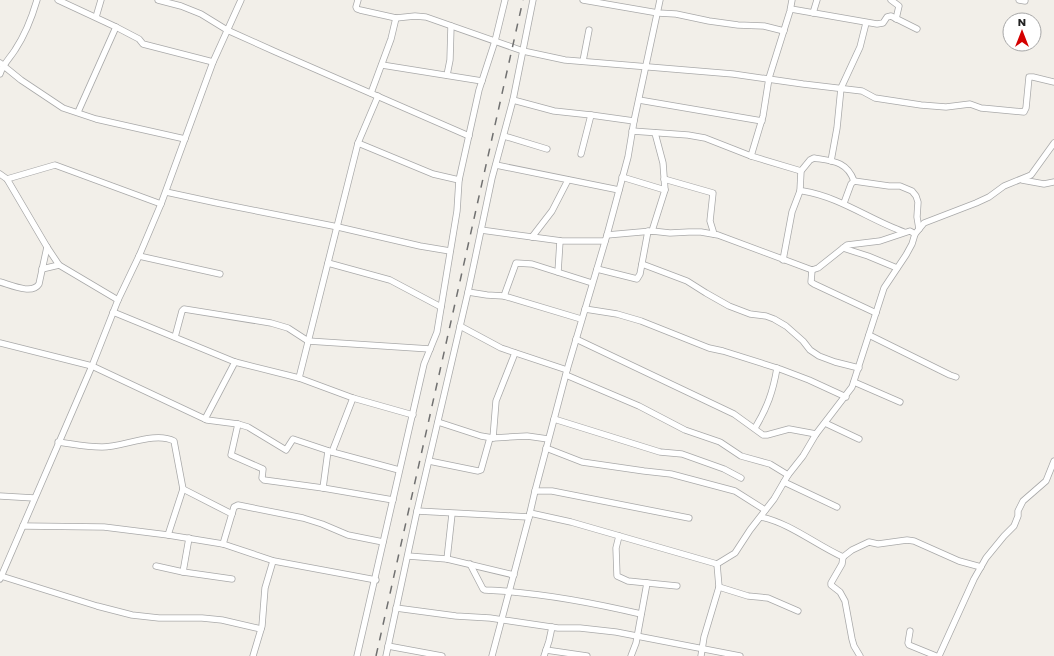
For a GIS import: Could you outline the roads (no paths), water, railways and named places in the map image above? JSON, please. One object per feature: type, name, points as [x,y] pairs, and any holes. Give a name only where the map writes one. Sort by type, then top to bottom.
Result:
[{"type":"street","points":[[0,74],[1,64],[15,49],[28,26],[37,0]]},
{"type":"street","points":[[58,0],[116,27],[139,39],[143,44],[213,62]]},
{"type":"street","points":[[96,17],[101,0]]},
{"type":"street","points":[[158,0],[181,6],[201,14],[227,30],[469,136]]},
{"type":"street","points":[[240,0],[213,62],[166,192],[139,256],[118,300],[92,366],[0,577],[132,615],[159,618],[202,618],[222,620],[261,629]]},
{"type":"street","points":[[358,0],[356,7],[357,9],[396,18],[420,16],[523,51],[565,60],[769,78],[862,91],[875,98],[922,105],[946,107],[970,104],[981,108],[1024,112],[1026,108],[1029,77],[1054,82]]},
{"type":"street","points":[[357,656],[376,580],[399,470],[424,364],[437,332],[457,211],[459,180],[482,81],[495,41],[505,0]]},
{"type":"street","points":[[386,656],[417,511],[481,230],[513,100],[533,0]]},
{"type":"street","points":[[583,0],[658,13],[676,14],[709,21],[738,25],[764,26],[784,31]]},
{"type":"street","points":[[492,656],[530,515],[566,372],[606,238],[628,157],[638,100],[660,0]]},
{"type":"street","points":[[751,156],[762,121],[769,78],[791,9],[792,0]]},
{"type":"street","points":[[813,12],[817,0]]},
{"type":"street","points":[[891,0],[899,6],[896,19]]},
{"type":"street","points":[[791,9],[866,23],[881,24],[884,23],[889,16],[917,29]]},
{"type":"street","points":[[371,93],[394,31],[396,18]]},
{"type":"street","points":[[831,161],[837,128],[841,88],[860,47],[866,23]]},
{"type":"street","points":[[447,75],[450,60],[451,26]]},
{"type":"street","points":[[78,112],[116,27]]},
{"type":"street","points":[[583,62],[589,30]]},
{"type":"street","points":[[1,64],[63,108],[96,119],[185,139]]},
{"type":"street","points":[[382,65],[482,81]]},
{"type":"street","points":[[299,378],[358,143],[378,96]]},
{"type":"street","points":[[513,100],[554,111],[634,121]]},
{"type":"street","points":[[638,100],[762,121]]},
{"type":"street","points":[[581,154],[591,115]]},
{"type":"street","points":[[632,132],[705,138],[751,156],[801,171]]},
{"type":"street","points":[[597,268],[637,279],[640,274],[650,231],[665,190],[662,153],[655,133]]},
{"type":"street","points":[[504,136],[547,149]]},
{"type":"street","points":[[358,143],[433,174],[459,180]]},
{"type":"street","points":[[417,511],[452,514],[530,515],[571,522],[717,564],[735,553],[750,530],[774,499],[788,475],[803,456],[816,434],[846,397],[859,368],[884,288],[912,244],[915,234],[919,228],[924,223],[989,197],[1004,186],[1021,180],[1034,172],[1054,143]]},
{"type":"street","points":[[783,260],[792,212],[800,191],[801,171],[811,158],[840,163],[848,169],[854,181]]},
{"type":"street","points":[[7,179],[54,165],[161,204]]},
{"type":"street","points":[[496,165],[619,190]]},
{"type":"street","points":[[0,174],[7,179],[59,265],[118,300]]},
{"type":"street","points":[[622,177],[665,190]]},
{"type":"street","points":[[664,179],[713,193],[710,220],[714,234]]},
{"type":"street","points":[[532,237],[552,211],[568,180]]},
{"type":"street","points":[[1021,180],[1044,184],[1054,182]]},
{"type":"street","points":[[844,204],[851,184],[854,181]]},
{"type":"street","points":[[854,181],[900,186],[912,191],[918,202],[917,217],[919,228]]},
{"type":"street","points":[[800,191],[807,191],[826,196],[884,225],[905,232]]},
{"type":"street","points":[[166,192],[217,204],[338,227],[420,246],[450,251]]},
{"type":"street","points":[[481,230],[560,241],[606,238],[650,231],[670,234],[701,232],[714,234],[812,270],[818,268],[847,245],[880,241],[910,231],[915,234]]},
{"type":"street","points":[[558,272],[560,241]]},
{"type":"street","points":[[0,282],[33,289],[39,284],[47,247]]},
{"type":"street","points":[[843,248],[897,268]]},
{"type":"street","points":[[139,256],[220,274]]},
{"type":"street","points":[[328,263],[390,280],[442,306]]},
{"type":"street","points":[[504,296],[516,263],[532,264],[592,282]]},
{"type":"street","points":[[642,264],[687,280],[706,294],[729,306],[750,314],[766,316],[774,319],[791,331],[810,350],[819,356],[859,368]]},
{"type":"street","points":[[42,269],[59,265]]},
{"type":"street","points":[[812,270],[811,282],[876,313]]},
{"type":"street","points":[[468,292],[504,296],[581,319]]},
{"type":"street","points":[[175,337],[182,311],[184,309],[271,323],[288,328],[308,341],[430,349]]},
{"type":"street","points":[[584,309],[617,314],[641,321],[709,348],[777,368],[809,380],[846,397]]},
{"type":"street","points":[[113,312],[235,362],[299,378],[353,398],[413,415]]},
{"type":"street","points":[[460,326],[496,345],[566,372],[685,430],[720,442],[741,456],[770,464],[788,475]]},
{"type":"street","points":[[869,335],[956,377]]},
{"type":"street","points":[[576,339],[734,414],[765,435],[789,430],[816,434]]},
{"type":"street","points":[[0,343],[92,366],[205,419],[248,427],[286,450],[293,439],[330,452],[399,470]]},
{"type":"street","points":[[429,460],[478,471],[481,470],[492,438],[496,401],[515,353]]},
{"type":"street","points":[[205,419],[235,362]]},
{"type":"street","points":[[755,428],[766,409],[772,393],[777,368]]},
{"type":"street","points":[[854,382],[900,402]]},
{"type":"street","points":[[323,488],[330,452],[353,398]]},
{"type":"street","points":[[554,419],[660,452],[682,454],[724,469],[741,478]]},
{"type":"street","points":[[438,422],[481,436],[492,438],[527,436],[548,439]]},
{"type":"street","points":[[825,423],[859,439]]},
{"type":"street","points":[[238,424],[231,455],[263,468],[264,480],[393,500]]},
{"type":"street","points":[[58,442],[101,447],[147,439],[170,439],[174,441],[183,489],[168,535]]},
{"type":"street","points":[[546,448],[582,462],[644,472],[671,474],[735,491],[765,510]]},
{"type":"street","points":[[910,631],[908,643],[910,645],[938,656],[981,567],[993,549],[1014,526],[1018,516],[1018,511],[1023,501],[1046,481],[1054,462]]},
{"type":"street","points":[[784,482],[837,507]]},
{"type":"street","points":[[183,489],[232,514]]},
{"type":"street","points":[[535,491],[552,491],[689,518]]},
{"type":"street","points":[[0,496],[34,498]]},
{"type":"street","points":[[223,544],[234,507],[238,505],[303,518],[348,535],[383,542]]},
{"type":"street","points":[[447,559],[452,514]]},
{"type":"street","points":[[761,517],[780,523],[843,557]]},
{"type":"street","points":[[23,526],[104,527],[189,538],[223,544],[273,561],[376,580]]},
{"type":"street","points":[[619,536],[616,548],[617,576],[628,581],[677,586]]},
{"type":"street","points":[[183,572],[189,538]]},
{"type":"street","points":[[860,656],[852,639],[845,601],[840,592],[831,585],[831,582],[842,564],[843,557],[852,550],[869,542],[884,544],[907,540],[914,541],[959,562],[981,567]]},
{"type":"street","points":[[408,556],[447,559],[514,575]]},
{"type":"street","points":[[253,656],[261,629],[265,588],[273,561]]},
{"type":"street","points":[[470,564],[483,589],[485,590],[509,591],[592,603],[641,614]]},
{"type":"street","points":[[701,656],[712,607],[719,587],[717,564]]},
{"type":"street","points":[[156,566],[232,580]]},
{"type":"street","points":[[631,656],[637,636],[647,583]]},
{"type":"street","points":[[719,587],[748,596],[768,598],[798,611]]},
{"type":"street","points":[[396,608],[552,627],[616,632],[740,656]]},
{"type":"street","points":[[544,656],[552,627]]},
{"type":"street","points":[[388,646],[442,656]]},
{"type":"street","points":[[546,650],[587,656]]},
{"type":"railway","points":[[376,656],[523,0]]}]
